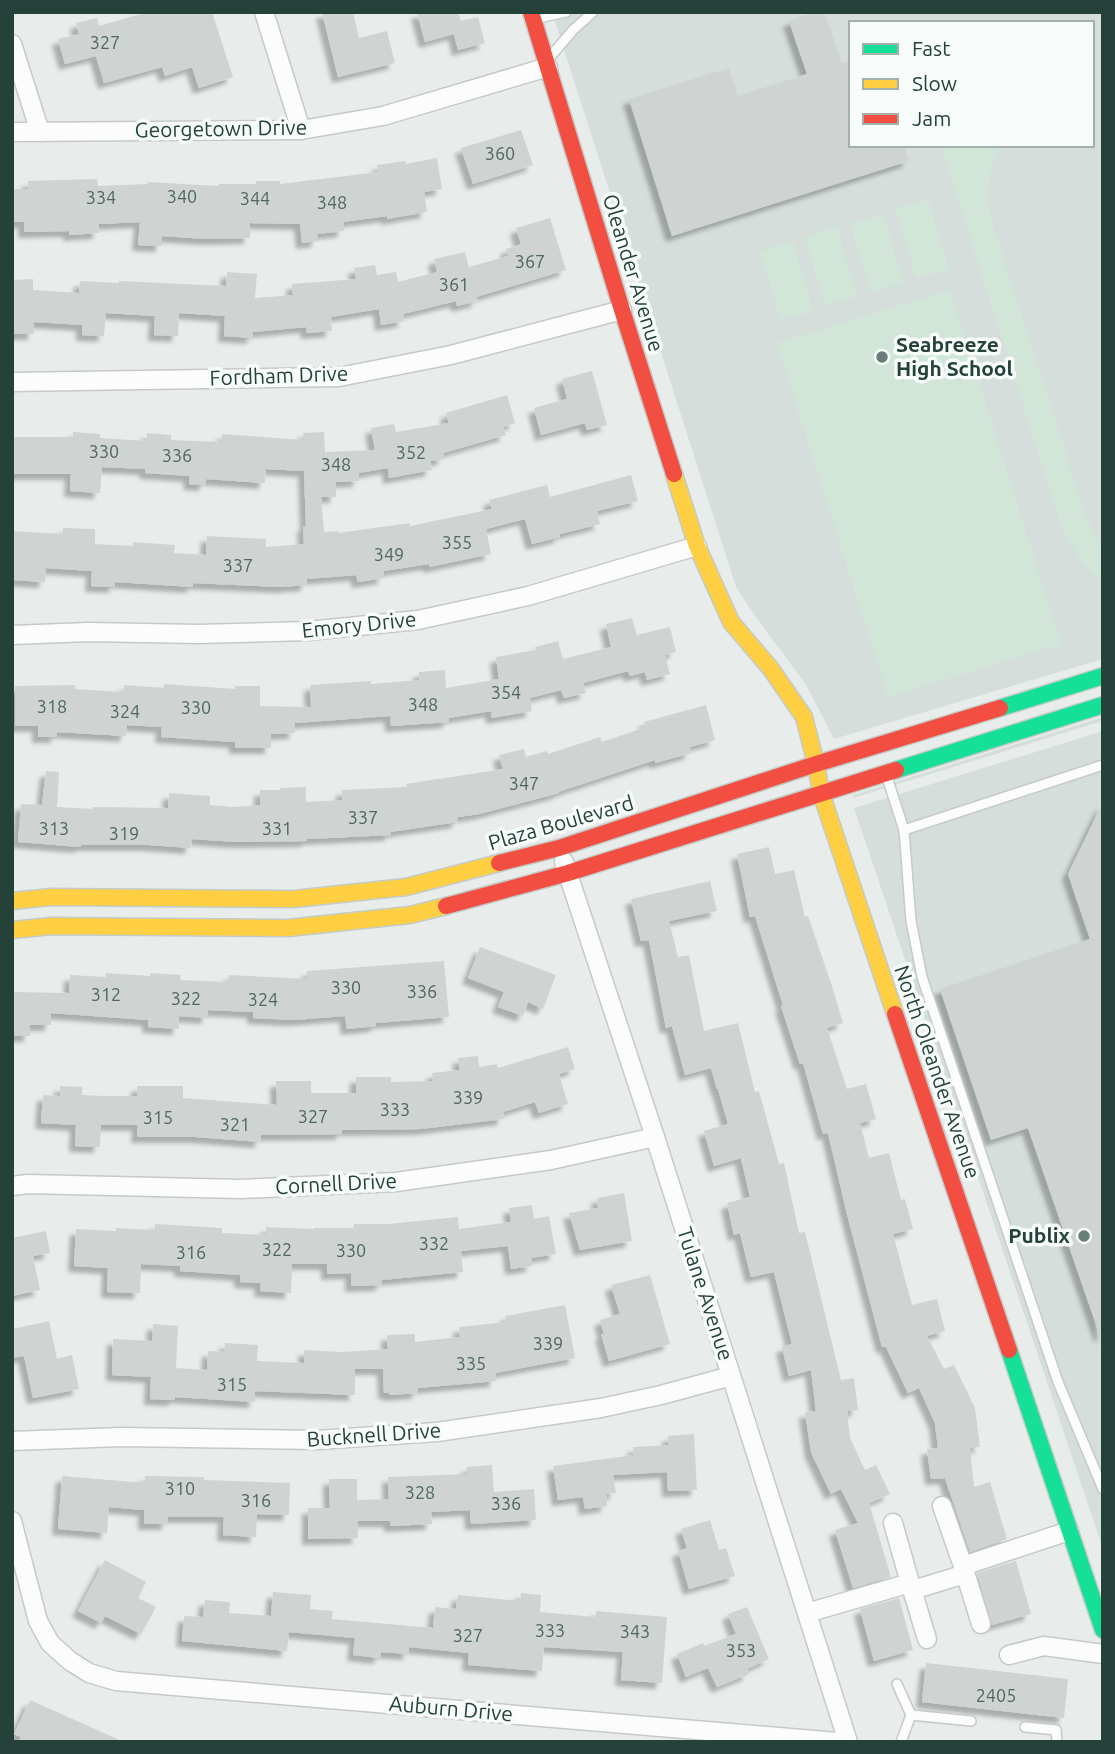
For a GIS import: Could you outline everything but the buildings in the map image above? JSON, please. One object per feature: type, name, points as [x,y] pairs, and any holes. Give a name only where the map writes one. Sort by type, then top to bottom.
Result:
[{"type":"street","points":[[264,12],[301,130]]},
{"type":"street","name":"Oleander Avenue","points":[[532,16],[697,546]]},
{"type":"street","points":[[12,44],[40,132]]},
{"type":"street","name":"Georgetown Drive","points":[[12,132],[301,130],[383,116],[547,64]]},
{"type":"street","name":"Fordham Drive","points":[[12,382],[339,377],[451,355],[622,310]]},
{"type":"street","name":"Emory Drive","points":[[12,635],[308,631],[418,620],[528,596],[697,546]]},
{"type":"street","name":"North Oleander Avenue","points":[[697,546],[731,622],[771,669],[804,717],[821,793],[1103,1630]]},
{"type":"street","name":"Plaza Boulevard","points":[[12,901],[51,897],[293,899],[405,887],[559,848],[816,764],[1103,676]]},
{"type":"street","points":[[12,930],[52,926],[288,928],[410,915],[568,873],[1103,705]]},
{"type":"street","name":"Tulane Avenue","points":[[559,848],[655,1137],[848,1742]]},
{"type":"street","name":"Cornell Drive","points":[[12,1186],[28,1184],[240,1189],[396,1182],[551,1160],[655,1137]]},
{"type":"street","name":"Bucknell Drive","points":[[12,1441],[121,1437],[317,1440],[437,1432],[601,1408],[731,1376]]},
{"type":"street","points":[[942,1506],[981,1624]]},
{"type":"street","name":"Auburn Drive","points":[[12,1521],[37,1621],[50,1643],[89,1673],[116,1681],[837,1742]]},
{"type":"street","points":[[893,1523],[927,1639]]},
{"type":"street","points":[[807,1613],[964,1570],[1069,1531]]},
{"type":"street","points":[[1009,1655],[1044,1646],[1103,1654]]},
{"type":"lane","points":[[532,16],[566,12]]},
{"type":"lane","points":[[547,64],[573,30],[593,12]]},
{"type":"lane","points":[[904,830],[1103,765]]},
{"type":"lane","points":[[885,773],[904,830],[911,921],[922,977],[1058,1382],[1103,1489]]},
{"type":"lane","points":[[897,1684],[911,1715],[901,1742]]},
{"type":"lane","points":[[911,1715],[971,1721]]},
{"type":"lane","points":[[1025,1727],[1056,1730],[1057,1742]]},
{"type":"shaded area","name":"Seabreeze High School","points":[[552,12],[1103,12],[1103,659],[834,739],[805,683],[736,587]]},
{"type":"shaded area","points":[[1103,717],[1103,721],[853,798],[853,795]]},
{"type":"shaded area","points":[[1103,731],[1103,1549],[854,808]]},
{"type":"green space","points":[[942,147],[969,147],[970,150],[971,147],[1000,147],[989,183],[992,222],[1085,514],[1103,546],[1103,582],[1078,555],[1060,522]]},
{"type":"green space","points":[[928,199],[949,269],[916,278],[896,209]]},
{"type":"green space","points":[[883,214],[903,283],[871,293],[850,224]]},
{"type":"green space","points":[[837,227],[857,296],[825,306],[805,237]]},
{"type":"green space","points":[[793,242],[813,311],[781,320],[760,251]]},
{"type":"green space","points":[[950,290],[1061,644],[888,697],[777,343]]},
{"type":"traffic: fast","points":[[1000,708],[1103,676]]},
{"type":"traffic: fast","points":[[896,770],[1103,705]]},
{"type":"traffic: fast","points":[[1009,1350],[1103,1630]]},
{"type":"traffic: slow","points":[[674,474],[697,546],[731,622],[771,669],[804,717],[821,793],[895,1014]]},
{"type":"traffic: slow","points":[[12,901],[51,897],[294,899],[406,887],[499,863]]},
{"type":"traffic: slow","points":[[12,930],[52,926],[288,928],[410,915],[446,906]]},
{"type":"traffic: jam","points":[[531,12],[674,474]]},
{"type":"traffic: jam","points":[[499,863],[559,848],[816,764],[1000,708]]},
{"type":"traffic: jam","points":[[446,906],[568,873],[896,770]]},
{"type":"traffic: jam","points":[[895,1014],[1009,1350]]},
{"type":"place","name":"Seabreeze High School","points":[[882,357]]},
{"type":"place","name":"Publix","points":[[1084,1236]]}]
